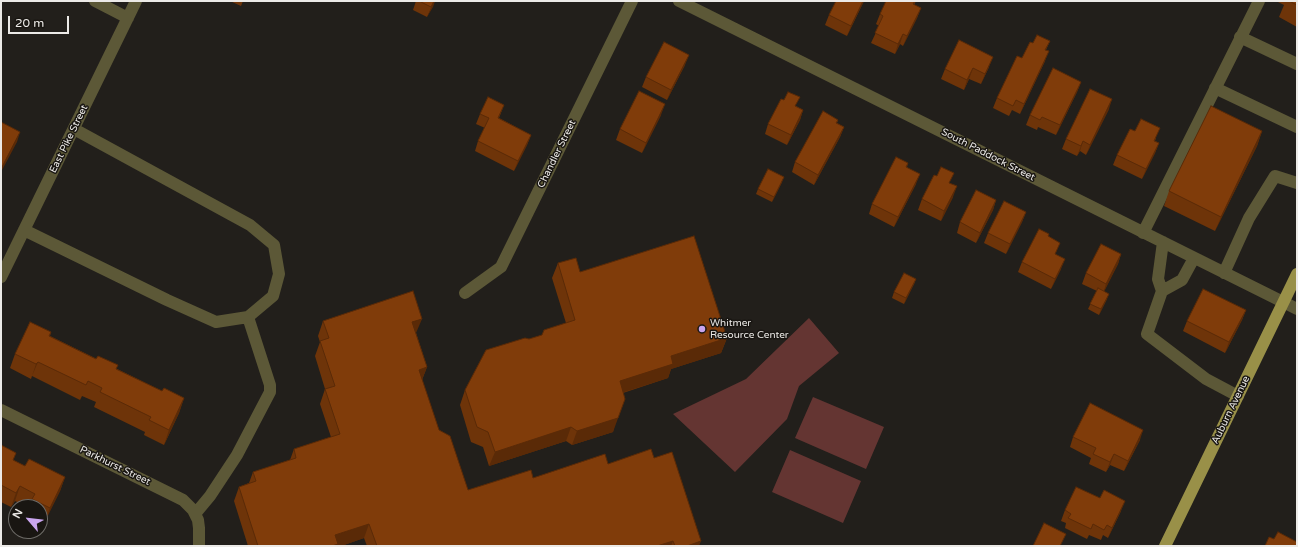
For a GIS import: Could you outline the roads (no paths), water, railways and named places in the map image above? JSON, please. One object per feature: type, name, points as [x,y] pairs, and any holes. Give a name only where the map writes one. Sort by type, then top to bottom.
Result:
[{"type":"main road","name":"Auburn Avenue","points":[[1165,546],[1297,274]]},
{"type":"street","points":[[95,1],[128,18]]},
{"type":"street","name":"East Pike Street","points":[[1,278],[136,1]]},
{"type":"street","name":"Chandler Street","points":[[465,293],[501,267],[632,1]]},
{"type":"street","name":"South Paddock Street","points":[[679,1],[1297,309]]},
{"type":"street","points":[[1143,233],[1258,1]]},
{"type":"street","points":[[1240,37],[1297,64]]},
{"type":"street","points":[[1215,88],[1297,127]]},
{"type":"street","points":[[24,230],[167,300],[216,322],[248,317],[273,296],[279,274],[274,246],[250,225],[74,129]]},
{"type":"street","points":[[1224,273],[1249,218],[1275,176],[1297,183]]},
{"type":"street","points":[[1163,242],[1158,279],[1162,291],[1147,334],[1206,379],[1238,396]]},
{"type":"street","points":[[1162,291],[1182,280],[1194,258]]},
{"type":"street","points":[[199,546],[199,528],[195,514],[210,496],[237,455],[270,392],[270,385],[248,317]]},
{"type":"street","name":"Parkhurst Street","points":[[1,410],[183,500],[195,514]]},
{"type":"place","name":"Whitmer Resource Center","points":[[702,329]]}]
